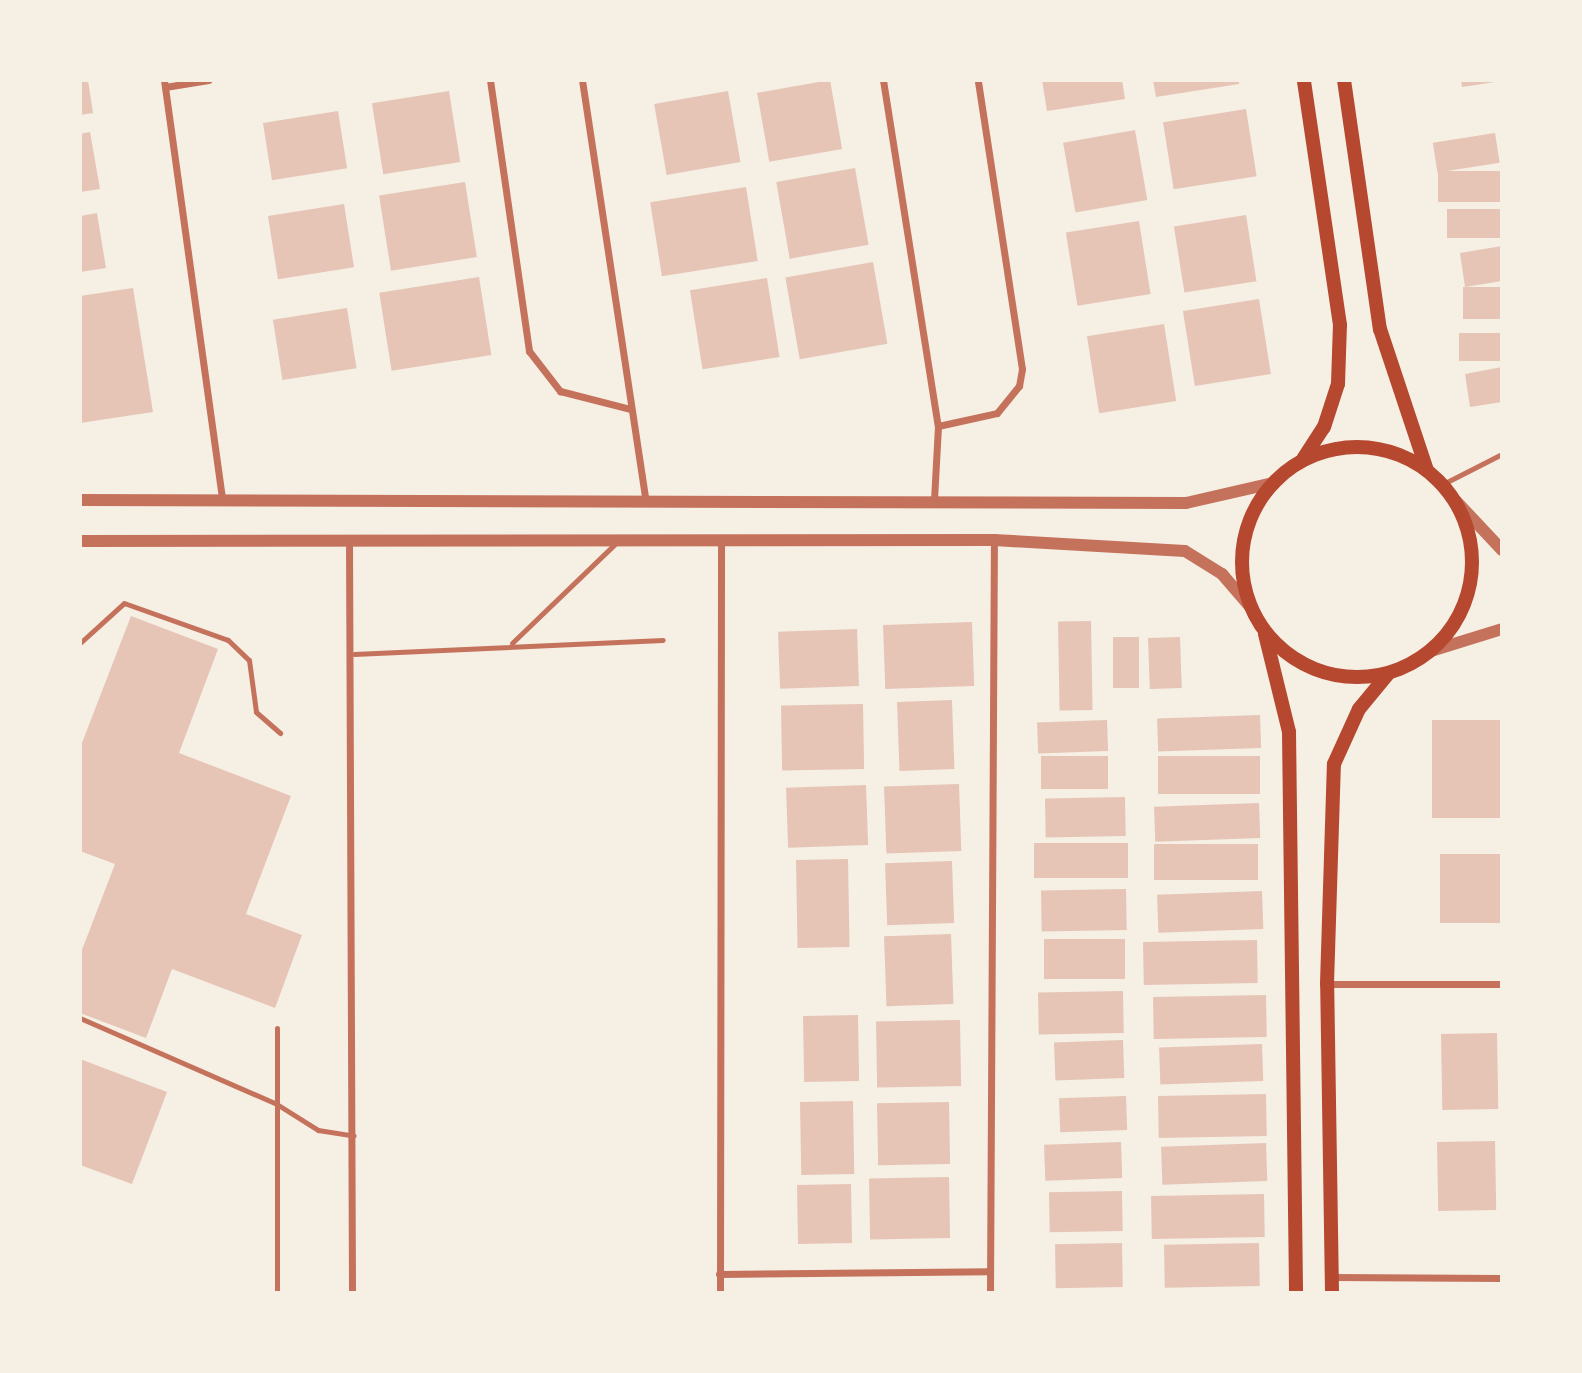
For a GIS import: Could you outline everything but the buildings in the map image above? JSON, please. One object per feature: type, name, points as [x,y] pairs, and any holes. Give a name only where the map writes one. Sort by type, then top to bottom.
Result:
[{"type":"main road","points":[[1304,80],[1340,325],[1338,384],[1324,427],[1303,459],[1273,482],[1254,510],[1244,542],[1243,576],[1252,609],[1264,629],[1288,654],[1319,671],[1353,677],[1388,674]]},
{"type":"main road","points":[[1344,80],[1380,329],[1427,470]]},
{"type":"main road","points":[[1303,459],[1367,446],[1427,470],[1443,484],[1456,502],[1473,564],[1467,597],[1431,651],[1388,674],[1359,709],[1334,764],[1326,984],[1332,1293]]},
{"type":"main road","points":[[1264,629],[1289,732],[1296,1293]]},
{"type":"street","points":[[208,80],[164,84],[222,496]]},
{"type":"street","points":[[490,80],[528,351],[560,391],[630,409]]},
{"type":"street","points":[[582,80],[645,499]]},
{"type":"street","points":[[883,80],[938,426],[934,499]]},
{"type":"street","points":[[938,426],[997,413],[1019,386],[1022,369],[978,80]]},
{"type":"street","points":[[80,500],[222,496],[934,499],[1186,503],[1273,482]]},
{"type":"street","points":[[1456,502],[1502,551]]},
{"type":"street","points":[[349,539],[354,654],[352,1293]]},
{"type":"street","points":[[720,1293],[721,539]]},
{"type":"street","points":[[990,1293],[994,540]]},
{"type":"street","points":[[80,541],[994,540],[1185,551],[1222,574],[1252,609]]},
{"type":"street","points":[[1431,651],[1502,629]]},
{"type":"street","points":[[1326,984],[1502,984]]},
{"type":"street","points":[[719,1274],[990,1271]]},
{"type":"street","points":[[1332,1277],[1502,1278]]},
{"type":"lane","points":[[1443,484],[1500,457]]},
{"type":"lane","points":[[512,643],[619,539]]},
{"type":"lane","points":[[80,643],[124,603],[228,640],[249,660],[256,712],[279,733]]},
{"type":"lane","points":[[354,654],[512,643],[663,640]]},
{"type":"lane","points":[[80,1018],[275,1103],[318,1130],[354,1136]]},
{"type":"lane","points":[[277,1293],[275,1103],[278,1028]]}]
